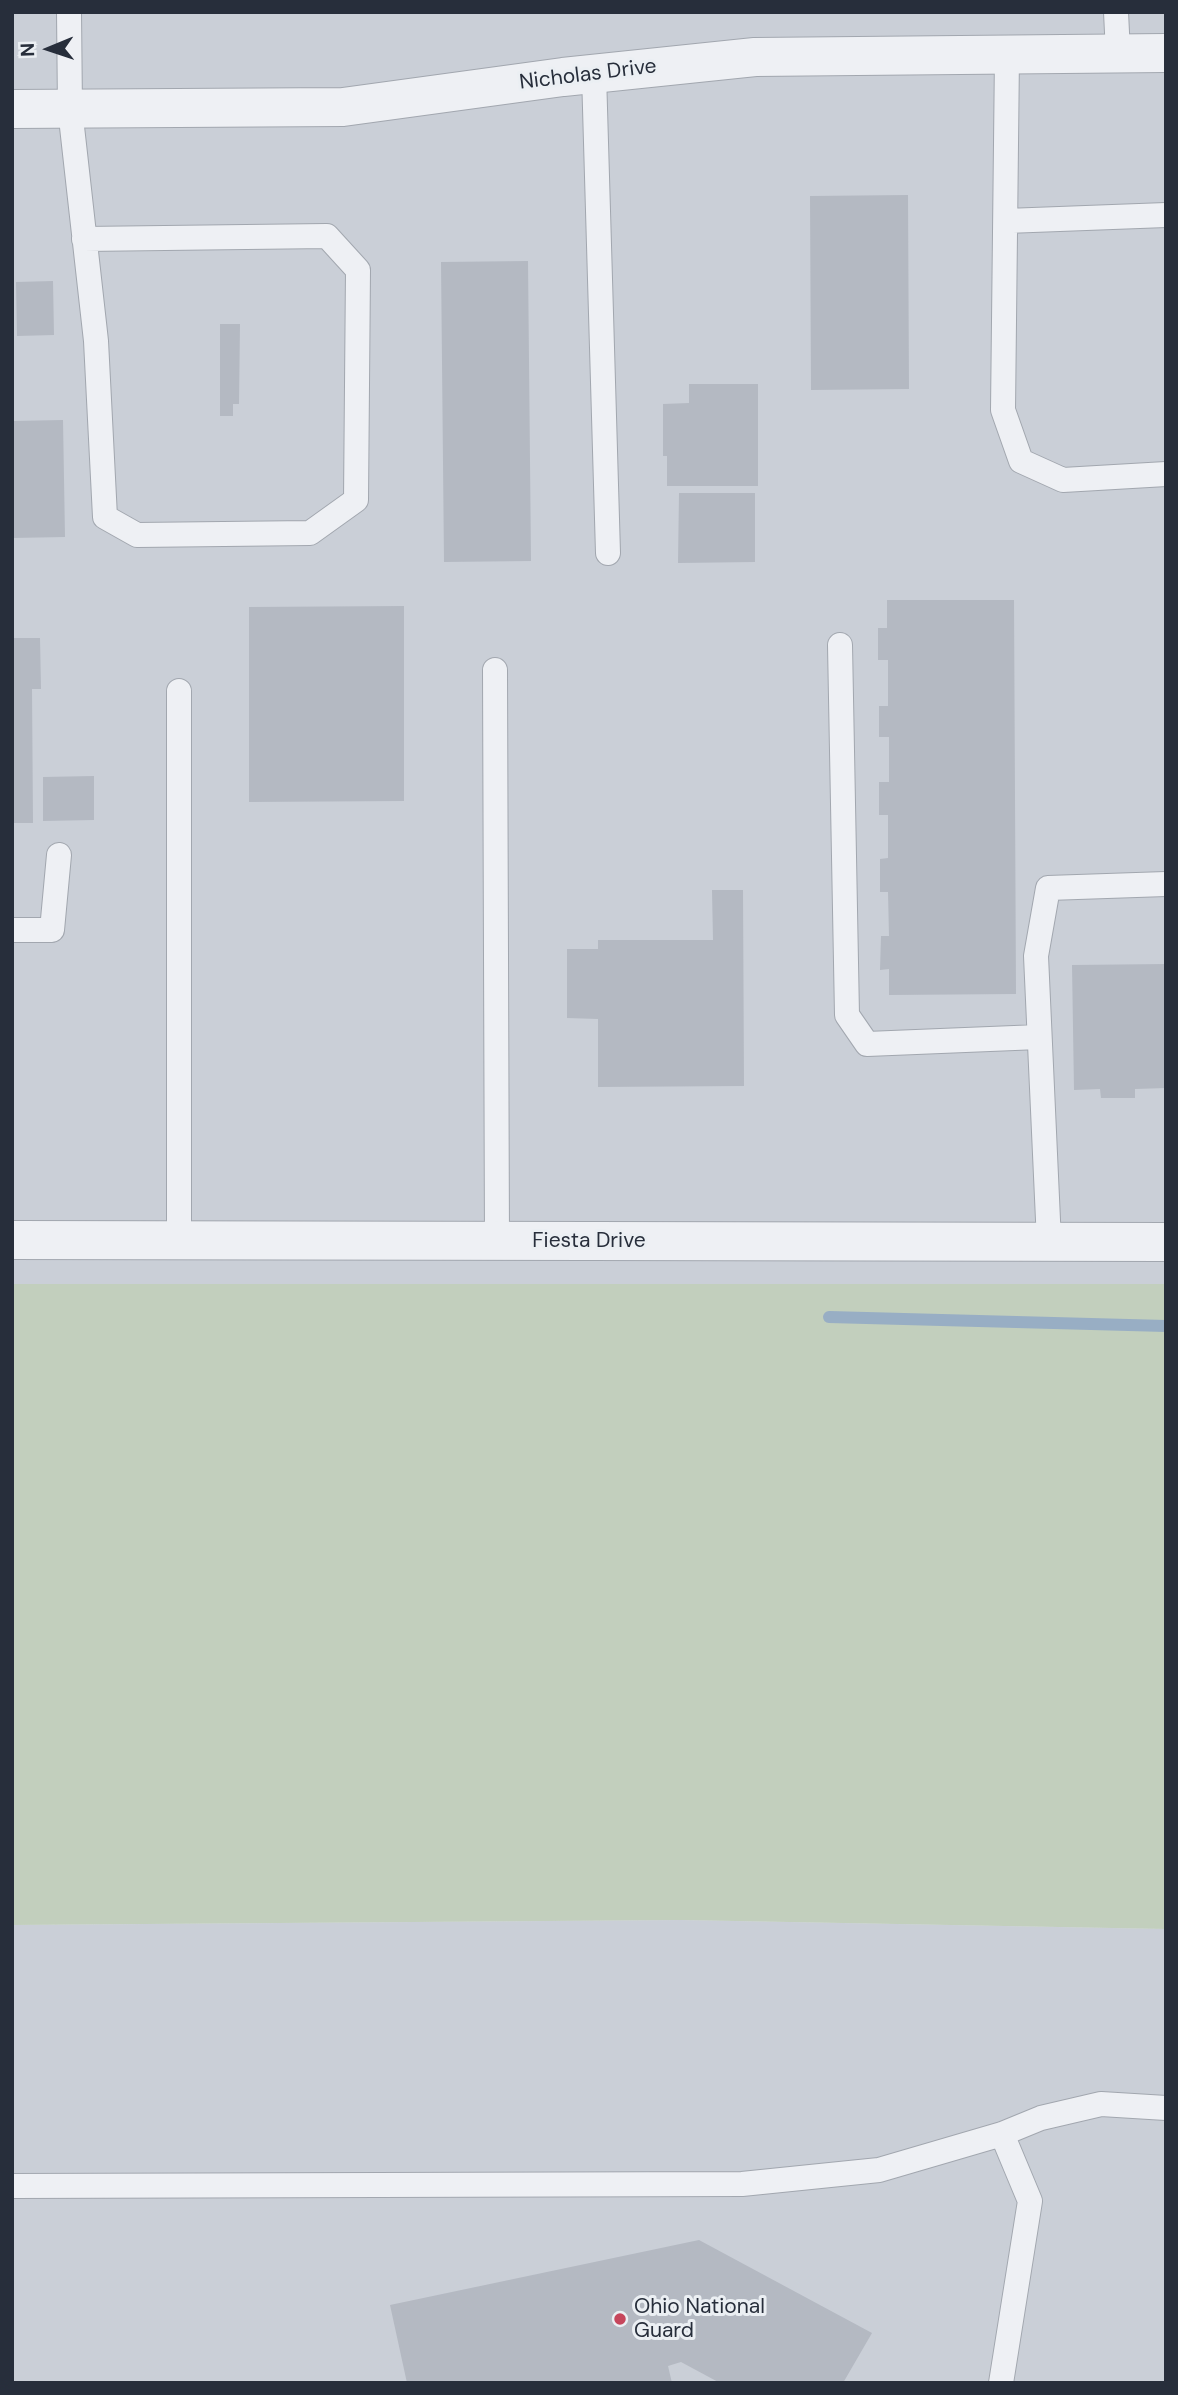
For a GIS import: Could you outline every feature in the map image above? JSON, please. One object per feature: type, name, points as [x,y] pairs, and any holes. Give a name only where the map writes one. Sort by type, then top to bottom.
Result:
[{"type":"street","name":"Nicholas Drive","points":[[12,109],[343,107],[594,74],[755,57],[1166,53]]},
{"type":"street","name":"Fiesta Drive","points":[[12,1240],[1166,1242]]},
{"type":"lane","points":[[69,12],[70,109],[84,239],[96,341],[104,516],[137,536],[310,533],[356,500],[358,270],[327,236],[84,239]]},
{"type":"lane","points":[[1116,12],[1118,54]]},
{"type":"lane","points":[[1007,55],[1003,410],[1021,461],[1063,480],[1166,474]]},
{"type":"lane","points":[[594,74],[608,553]]},
{"type":"lane","points":[[1006,221],[1166,215]]},
{"type":"lane","points":[[840,645],[847,1015],[867,1044],[1039,1037]]},
{"type":"lane","points":[[495,670],[498,1241]]},
{"type":"lane","points":[[179,691],[179,1241]]},
{"type":"lane","points":[[12,930],[52,930],[59,855]]},
{"type":"lane","points":[[1049,1242],[1036,956],[1048,888],[1166,884]]},
{"type":"lane","points":[[12,2186],[742,2184],[879,2170],[1002,2134],[1041,2119],[1101,2104],[1166,2108]]},
{"type":"lane","points":[[1001,2383],[1030,2201],[1002,2134]]},
{"type":"shaded area","points":[[12,12],[1166,12],[1166,1284],[12,1284]]},
{"type":"shaded area","points":[[681,1920],[1166,1929],[1166,2383],[12,2383],[12,1925]]},
{"type":"green space","points":[[12,1284],[1166,1284],[1166,1929],[681,1920],[12,1925]]},
{"type":"building","points":[[908,195],[909,389],[811,390],[810,196]]},
{"type":"building","points":[[528,261],[531,561],[444,562],[441,262]]},
{"type":"building","points":[[53,281],[54,335],[17,336],[16,282]]},
{"type":"building","points":[[220,324],[240,324],[239,404],[233,404],[233,416],[220,416]]},
{"type":"building","points":[[689,384],[758,384],[758,486],[667,486],[667,456],[663,456],[663,404],[689,403]]},
{"type":"building","points":[[63,420],[65,537],[12,538],[13,421]]},
{"type":"building","points":[[679,493],[755,493],[755,562],[678,563]]},
{"type":"building","points":[[887,600],[1014,600],[1016,994],[889,995],[889,969],[880,970],[881,936],[889,936],[888,892],[880,892],[880,859],[888,858],[888,815],[879,815],[879,782],[889,782],[889,737],[879,737],[879,706],[888,706],[888,660],[878,660],[878,628],[887,628]]},
{"type":"building","points":[[404,606],[404,801],[249,802],[249,607]]},
{"type":"building","points":[[12,638],[40,638],[41,689],[32,689],[33,823],[12,823]]},
{"type":"building","points":[[94,776],[94,820],[43,821],[43,777]]},
{"type":"building","points":[[712,890],[743,890],[744,1086],[598,1087],[598,1019],[567,1018],[567,949],[598,949],[598,940],[713,940]]},
{"type":"building","points":[[1166,964],[1166,1088],[1135,1089],[1135,1098],[1101,1098],[1100,1089],[1074,1090],[1072,965]]},
{"type":"building","name":"Ohio National Guard","points":[[699,2240],[872,2333],[843,2383],[720,2383],[681,2362],[668,2366],[672,2383],[407,2383],[390,2305]]},
{"type":"waterway","points":[[829,1317],[1166,1326]]},
{"type":"place","name":"Ohio National Guard","points":[[620,2319]]}]
